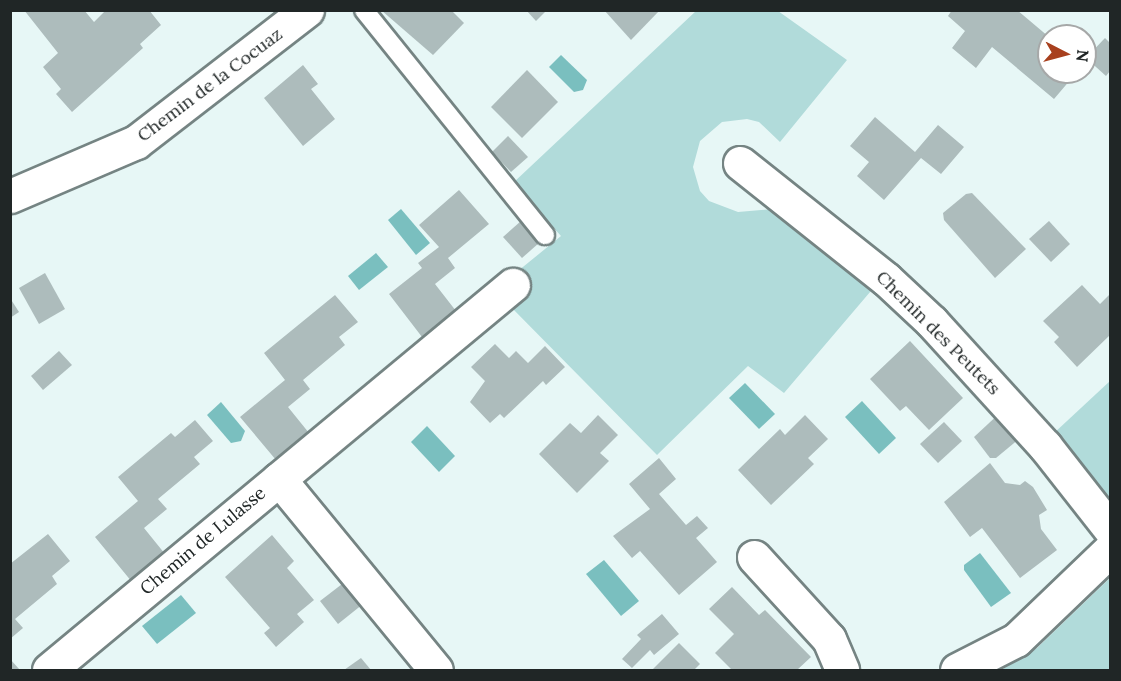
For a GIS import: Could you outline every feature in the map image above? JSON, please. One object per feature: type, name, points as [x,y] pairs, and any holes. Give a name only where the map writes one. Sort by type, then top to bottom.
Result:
[{"type":"street","name":"Chemin de la Cocuaz","points":[[10,196],[136,142],[307,10]]},
{"type":"street","name":"Chemin des Peutets","points":[[740,163],[886,279],[932,322],[1045,446],[1110,529]]},
{"type":"street","points":[[279,479],[513,285]]},
{"type":"street","name":"Chemin de Lulasse","points":[[49,670],[279,479],[436,670]]},
{"type":"street","points":[[957,670],[1016,640],[1110,550]]},
{"type":"street","points":[[754,556],[830,639],[842,670]]},
{"type":"lane","points":[[364,10],[545,235]]},
{"type":"shaded area","points":[[696,11],[778,11],[847,60],[780,142],[759,122],[747,119],[722,122],[700,141],[693,167],[700,191],[709,201],[738,212],[773,209],[876,285],[784,393],[748,366],[657,455],[509,305],[530,286],[518,271],[561,236],[513,183]]},
{"type":"shaded area","points":[[561,55],[587,80],[583,90],[574,92],[549,67]]},
{"type":"shaded area","points":[[401,209],[430,243],[416,255],[388,220]]},
{"type":"shaded area","points":[[376,253],[388,267],[359,290],[348,276]]},
{"type":"shaded area","points":[[1110,381],[1110,508],[1053,434]]},
{"type":"shaded area","points":[[745,383],[775,414],[759,429],[729,398]]},
{"type":"shaded area","points":[[862,401],[896,438],[879,454],[845,417]]},
{"type":"shaded area","points":[[221,402],[245,431],[241,441],[231,443],[207,415]]},
{"type":"shaded area","points":[[427,426],[455,456],[439,472],[411,442]]},
{"type":"shaded area","points":[[980,553],[1011,593],[991,607],[964,570],[964,565]]},
{"type":"shaded area","points":[[604,560],[639,601],[621,616],[586,574]]},
{"type":"shaded area","points":[[1110,578],[1110,670],[1001,670],[1037,648]]},
{"type":"shaded area","points":[[181,595],[196,613],[157,644],[142,626]]},
{"type":"building","points":[[24,10],[84,10],[94,22],[106,10],[149,10],[161,25],[140,44],[143,48],[72,112],[56,94],[61,89],[43,67],[58,53]]},
{"type":"building","points":[[381,10],[451,10],[464,23],[433,55]]},
{"type":"building","points":[[526,10],[547,10],[536,21]]},
{"type":"building","points":[[604,10],[660,10],[631,40]]},
{"type":"building","points":[[952,10],[1017,10],[1037,27],[1037,84],[1067,84],[1054,99],[992,47],[976,68],[952,48],[965,31],[948,16]]},
{"type":"building","points":[[1105,38],[1110,43],[1110,71],[1106,76],[1097,68],[1097,46]]},
{"type":"building","points":[[303,65],[318,84],[311,89],[335,119],[303,146],[264,98]]},
{"type":"building","points":[[527,70],[558,102],[522,138],[491,107]]},
{"type":"building","points":[[875,117],[915,152],[938,125],[964,147],[941,174],[921,158],[884,200],[857,176],[869,162],[850,146]]},
{"type":"building","points":[[508,136],[528,157],[511,172],[492,152]]},
{"type":"building","points":[[459,190],[489,224],[448,258],[455,268],[435,284],[456,311],[422,337],[389,294],[422,268],[418,263],[439,247],[419,225]]},
{"type":"building","points":[[972,193],[1026,249],[995,278],[944,220],[943,213],[966,194]]},
{"type":"building","points":[[521,221],[539,243],[522,258],[503,237]]},
{"type":"building","points":[[1049,221],[1070,244],[1051,262],[1029,239]]},
{"type":"building","points":[[45,273],[65,309],[39,324],[19,288]]},
{"type":"building","points":[[1082,285],[1100,304],[1110,294],[1110,335],[1077,367],[1054,342],[1059,337],[1043,321]]},
{"type":"building","points":[[335,295],[358,322],[339,337],[345,345],[303,380],[310,389],[288,407],[309,433],[276,460],[240,417],[285,380],[264,353]]},
{"type":"building","points":[[10,298],[19,312],[10,318]]},
{"type":"building","points":[[910,341],[963,398],[929,430],[906,406],[900,411],[870,379]]},
{"type":"building","points":[[495,344],[509,358],[516,351],[528,363],[545,346],[565,367],[546,385],[543,381],[504,418],[500,414],[490,423],[470,402],[485,381],[471,367]]},
{"type":"building","points":[[59,351],[72,365],[43,390],[31,376]]},
{"type":"building","points":[[1002,411],[1020,438],[996,458],[990,458],[974,437]]},
{"type":"building","points":[[598,415],[618,435],[600,453],[609,461],[577,493],[539,454],[570,423],[581,433]]},
{"type":"building","points":[[805,415],[828,439],[808,458],[814,464],[771,505],[738,470],[780,429],[785,435]]},
{"type":"building","points":[[195,420],[213,441],[194,457],[200,464],[158,499],[167,509],[144,528],[165,554],[132,582],[95,537],[138,501],[118,477],[171,433],[175,437]]},
{"type":"building","points":[[944,422],[962,441],[938,463],[920,444]]},
{"type":"building","points":[[659,458],[676,479],[659,494],[686,525],[697,516],[708,528],[696,538],[717,562],[679,595],[640,551],[632,558],[613,536],[650,509],[629,484]]},
{"type":"building","points":[[990,463],[1005,483],[1020,485],[1025,481],[1033,487],[1047,510],[1039,515],[1041,529],[1057,550],[1020,578],[982,528],[970,537],[944,502]]},
{"type":"building","points":[[48,534],[70,561],[52,576],[57,584],[15,619],[23,628],[10,639],[10,564]]},
{"type":"building","points":[[272,535],[294,561],[287,568],[314,600],[297,614],[304,622],[276,647],[264,633],[270,628],[225,577]]},
{"type":"building","points":[[346,581],[363,604],[338,624],[320,601]]},
{"type":"building","points":[[732,587],[759,615],[765,610],[811,657],[797,670],[732,670],[715,653],[734,634],[709,609]]},
{"type":"building","points":[[662,614],[679,634],[654,655],[650,650],[632,668],[622,659],[641,639],[637,635]]},
{"type":"building","points":[[679,643],[700,664],[694,670],[652,670]]},
{"type":"building","points":[[361,658],[371,670],[344,670]]},
{"type":"building","points":[[10,659],[20,670],[10,670]]}]
